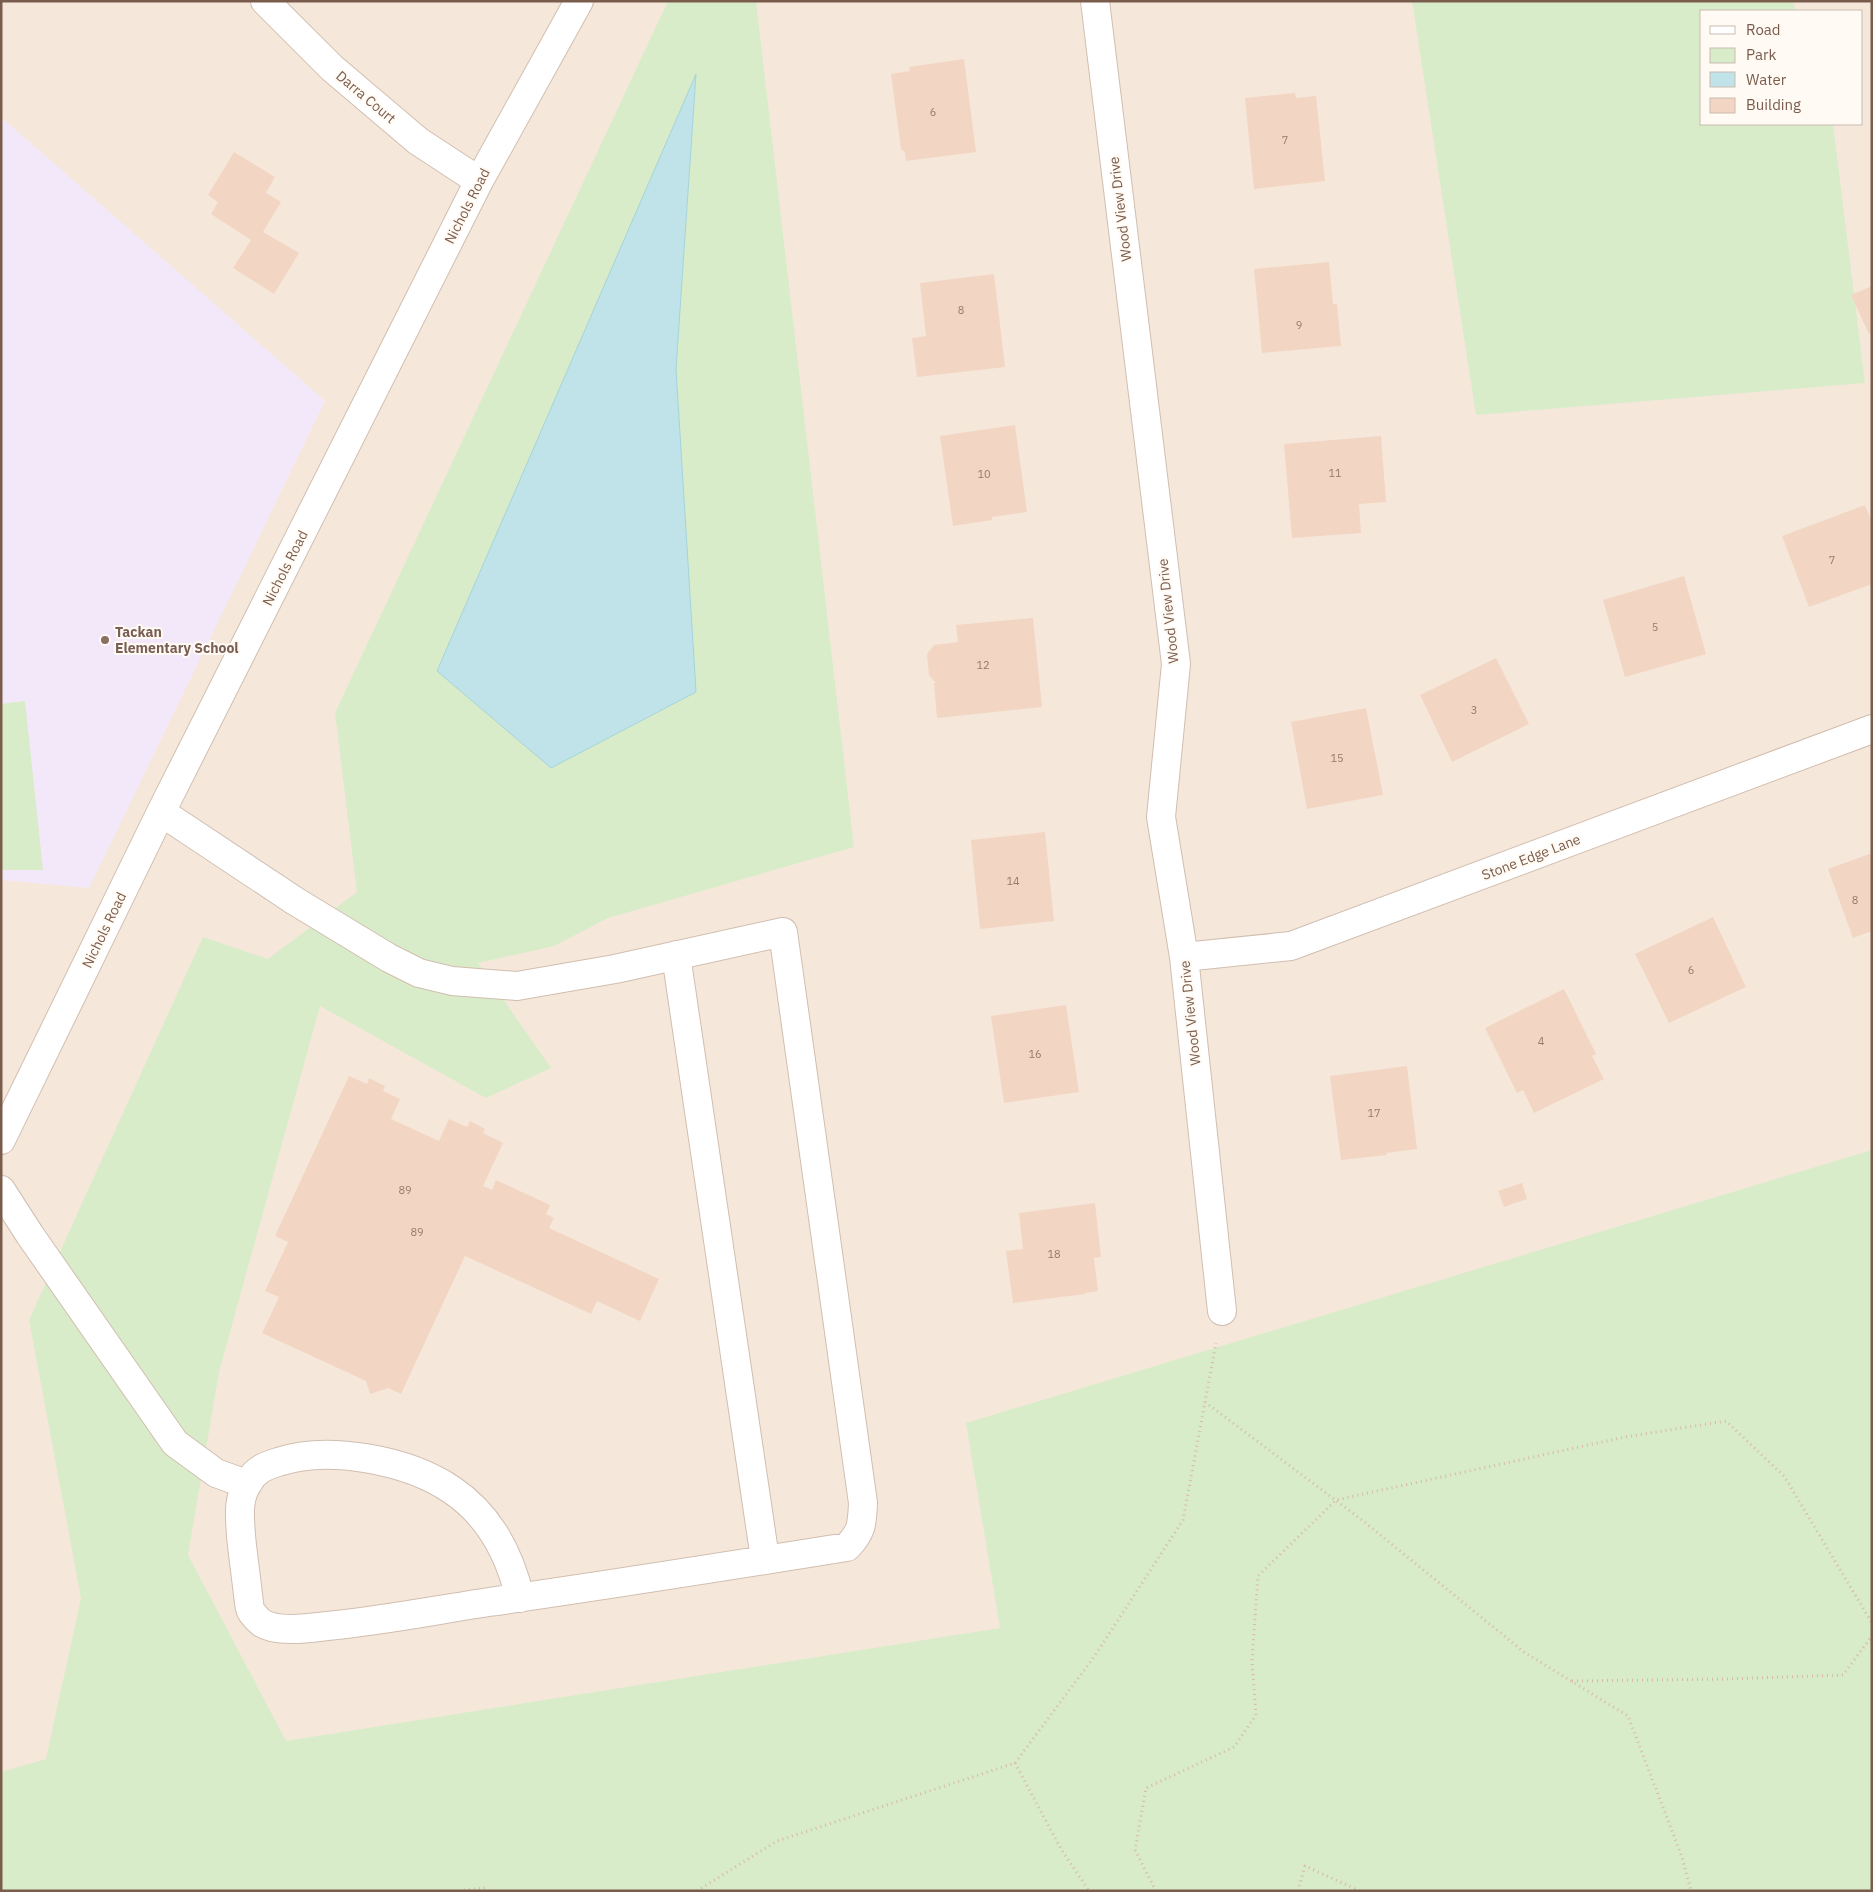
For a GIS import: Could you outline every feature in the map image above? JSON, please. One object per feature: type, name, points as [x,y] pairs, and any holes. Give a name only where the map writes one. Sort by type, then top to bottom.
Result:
[{"type":"street","name":"Darra Court","points":[[265,1],[332,68],[418,141],[479,181]]},
{"type":"street","name":"Nichols Road","points":[[1,1140],[161,812],[479,181],[579,1]]},
{"type":"street","name":"Wood View Drive","points":[[1094,1],[1176,664],[1160,817],[1184,957],[1222,1311]]},
{"type":"street","name":"Stone Edge Lane","points":[[1184,957],[1291,946],[1872,729]]},
{"type":"street","points":[[161,812],[295,901],[389,958],[419,973],[452,981],[518,986],[615,969],[783,932],[863,1503],[862,1524],[857,1537],[846,1547],[520,1598],[328,1626],[285,1629],[263,1624],[250,1611],[242,1549],[239,1504],[246,1484],[261,1468],[290,1458],[317,1455],[383,1461],[421,1473],[452,1490],[475,1510],[496,1535],[514,1574],[520,1598]]},
{"type":"street","points":[[676,955],[765,1559]]},
{"type":"street","points":[[1,1190],[30,1235],[175,1443],[216,1473],[246,1484]]},
{"type":"path","points":[[697,1891],[777,1842],[1015,1763],[1094,1657],[1183,1520],[1222,1311]]},
{"type":"path","points":[[1205,1402],[1336,1500],[1524,1652],[1628,1716],[1682,1857],[1691,1891]]},
{"type":"path","points":[[1156,1891],[1135,1850],[1146,1788],[1234,1747],[1256,1715],[1252,1660],[1258,1576],[1336,1500],[1625,1437],[1726,1421],[1784,1476],[1872,1623]]},
{"type":"path","points":[[1572,1681],[1726,1679],[1843,1674],[1872,1636]]},
{"type":"path","points":[[1015,1763],[1061,1849],[1089,1891]]},
{"type":"path","points":[[1298,1891],[1305,1866],[1360,1891]]},
{"type":"path","points":[[454,1891],[485,1888],[486,1891]]},
{"type":"shaded area","points":[[1,1],[1872,1],[1872,1891],[1,1891]]},
{"type":"shaded area","name":"Tackan Elementary School","points":[[1,117],[325,401],[89,888],[1,880]]},
{"type":"green space","points":[[668,1],[756,1],[854,847],[608,918],[554,946],[478,963],[551,1068],[486,1098],[320,1006],[219,1372],[188,1555],[286,1741],[1000,1628],[966,1423],[1872,1150],[1872,1891],[1,1891],[1,1772],[46,1759],[81,1598],[29,1320],[203,937],[268,959],[357,892],[335,713]],"holes":[[[696,76],[676,369],[437,671]]]},
{"type":"green space","points":[[1412,1],[1793,1],[1796,10],[1700,10],[1700,125],[1833,125],[1865,383],[1476,415]]},
{"type":"green space","points":[[25,701],[43,870],[1,870],[1,704]]},
{"type":"water","points":[[696,74],[676,369],[696,692],[551,768],[437,671]]},
{"type":"building","points":[[964,59],[976,152],[906,161],[905,152],[901,149],[891,74],[910,71],[909,67]]},
{"type":"building","points":[[1295,93],[1296,98],[1316,96],[1325,181],[1254,189],[1245,98]]},
{"type":"building","points":[[234,152],[275,177],[266,193],[281,202],[263,232],[299,253],[274,294],[233,268],[251,240],[211,214],[218,202],[208,195]]},
{"type":"building","points":[[1329,262],[1333,304],[1337,304],[1341,346],[1262,353],[1254,269]]},
{"type":"building","points":[[994,274],[1005,367],[917,377],[912,338],[926,336],[920,283]]},
{"type":"building","points":[[1872,286],[1872,333],[1869,334],[1851,295]]},
{"type":"building","points":[[1015,425],[1027,512],[992,517],[992,520],[953,526],[940,436]]},
{"type":"building","points":[[1381,436],[1386,502],[1359,504],[1361,533],[1292,538],[1284,444]]},
{"type":"building","points":[[1865,505],[1872,522],[1872,584],[1809,607],[1782,536]]},
{"type":"building","points":[[1684,576],[1706,654],[1625,677],[1603,600]]},
{"type":"building","points":[[1033,618],[1042,707],[937,718],[934,683],[936,683],[929,675],[927,654],[934,645],[958,642],[956,625]]},
{"type":"building","points":[[1496,658],[1529,724],[1452,762],[1420,695]]},
{"type":"building","points":[[1366,708],[1383,795],[1307,809],[1291,722]]},
{"type":"building","points":[[1045,832],[1054,921],[980,929],[971,840]]},
{"type":"building","points":[[1872,853],[1872,931],[1853,938],[1828,869]]},
{"type":"building","points":[[1713,917],[1746,987],[1669,1023],[1635,954]]},
{"type":"building","points":[[1564,989],[1596,1054],[1592,1056],[1604,1079],[1534,1113],[1523,1090],[1517,1093],[1485,1028]]},
{"type":"building","points":[[1066,1005],[1079,1092],[1004,1103],[991,1016]]},
{"type":"building","points":[[1407,1066],[1417,1149],[1386,1153],[1387,1155],[1341,1160],[1330,1076]]},
{"type":"building","points":[[349,1076],[367,1084],[369,1078],[385,1086],[383,1091],[400,1099],[391,1119],[439,1141],[449,1119],[467,1127],[470,1121],[485,1129],[483,1133],[503,1143],[483,1186],[492,1190],[496,1180],[550,1205],[546,1214],[554,1218],[549,1228],[659,1279],[640,1321],[597,1301],[591,1314],[465,1256],[401,1394],[388,1388],[370,1394],[366,1381],[262,1333],[279,1297],[265,1291],[288,1242],[275,1236]]},
{"type":"building","points":[[1522,1183],[1527,1199],[1504,1207],[1498,1191]]},
{"type":"building","points":[[1095,1203],[1101,1257],[1094,1258],[1098,1291],[1013,1303],[1006,1251],[1023,1249],[1019,1213]]},
{"type":"place","name":"Tackan Elementary School","points":[[105,640]]}]
